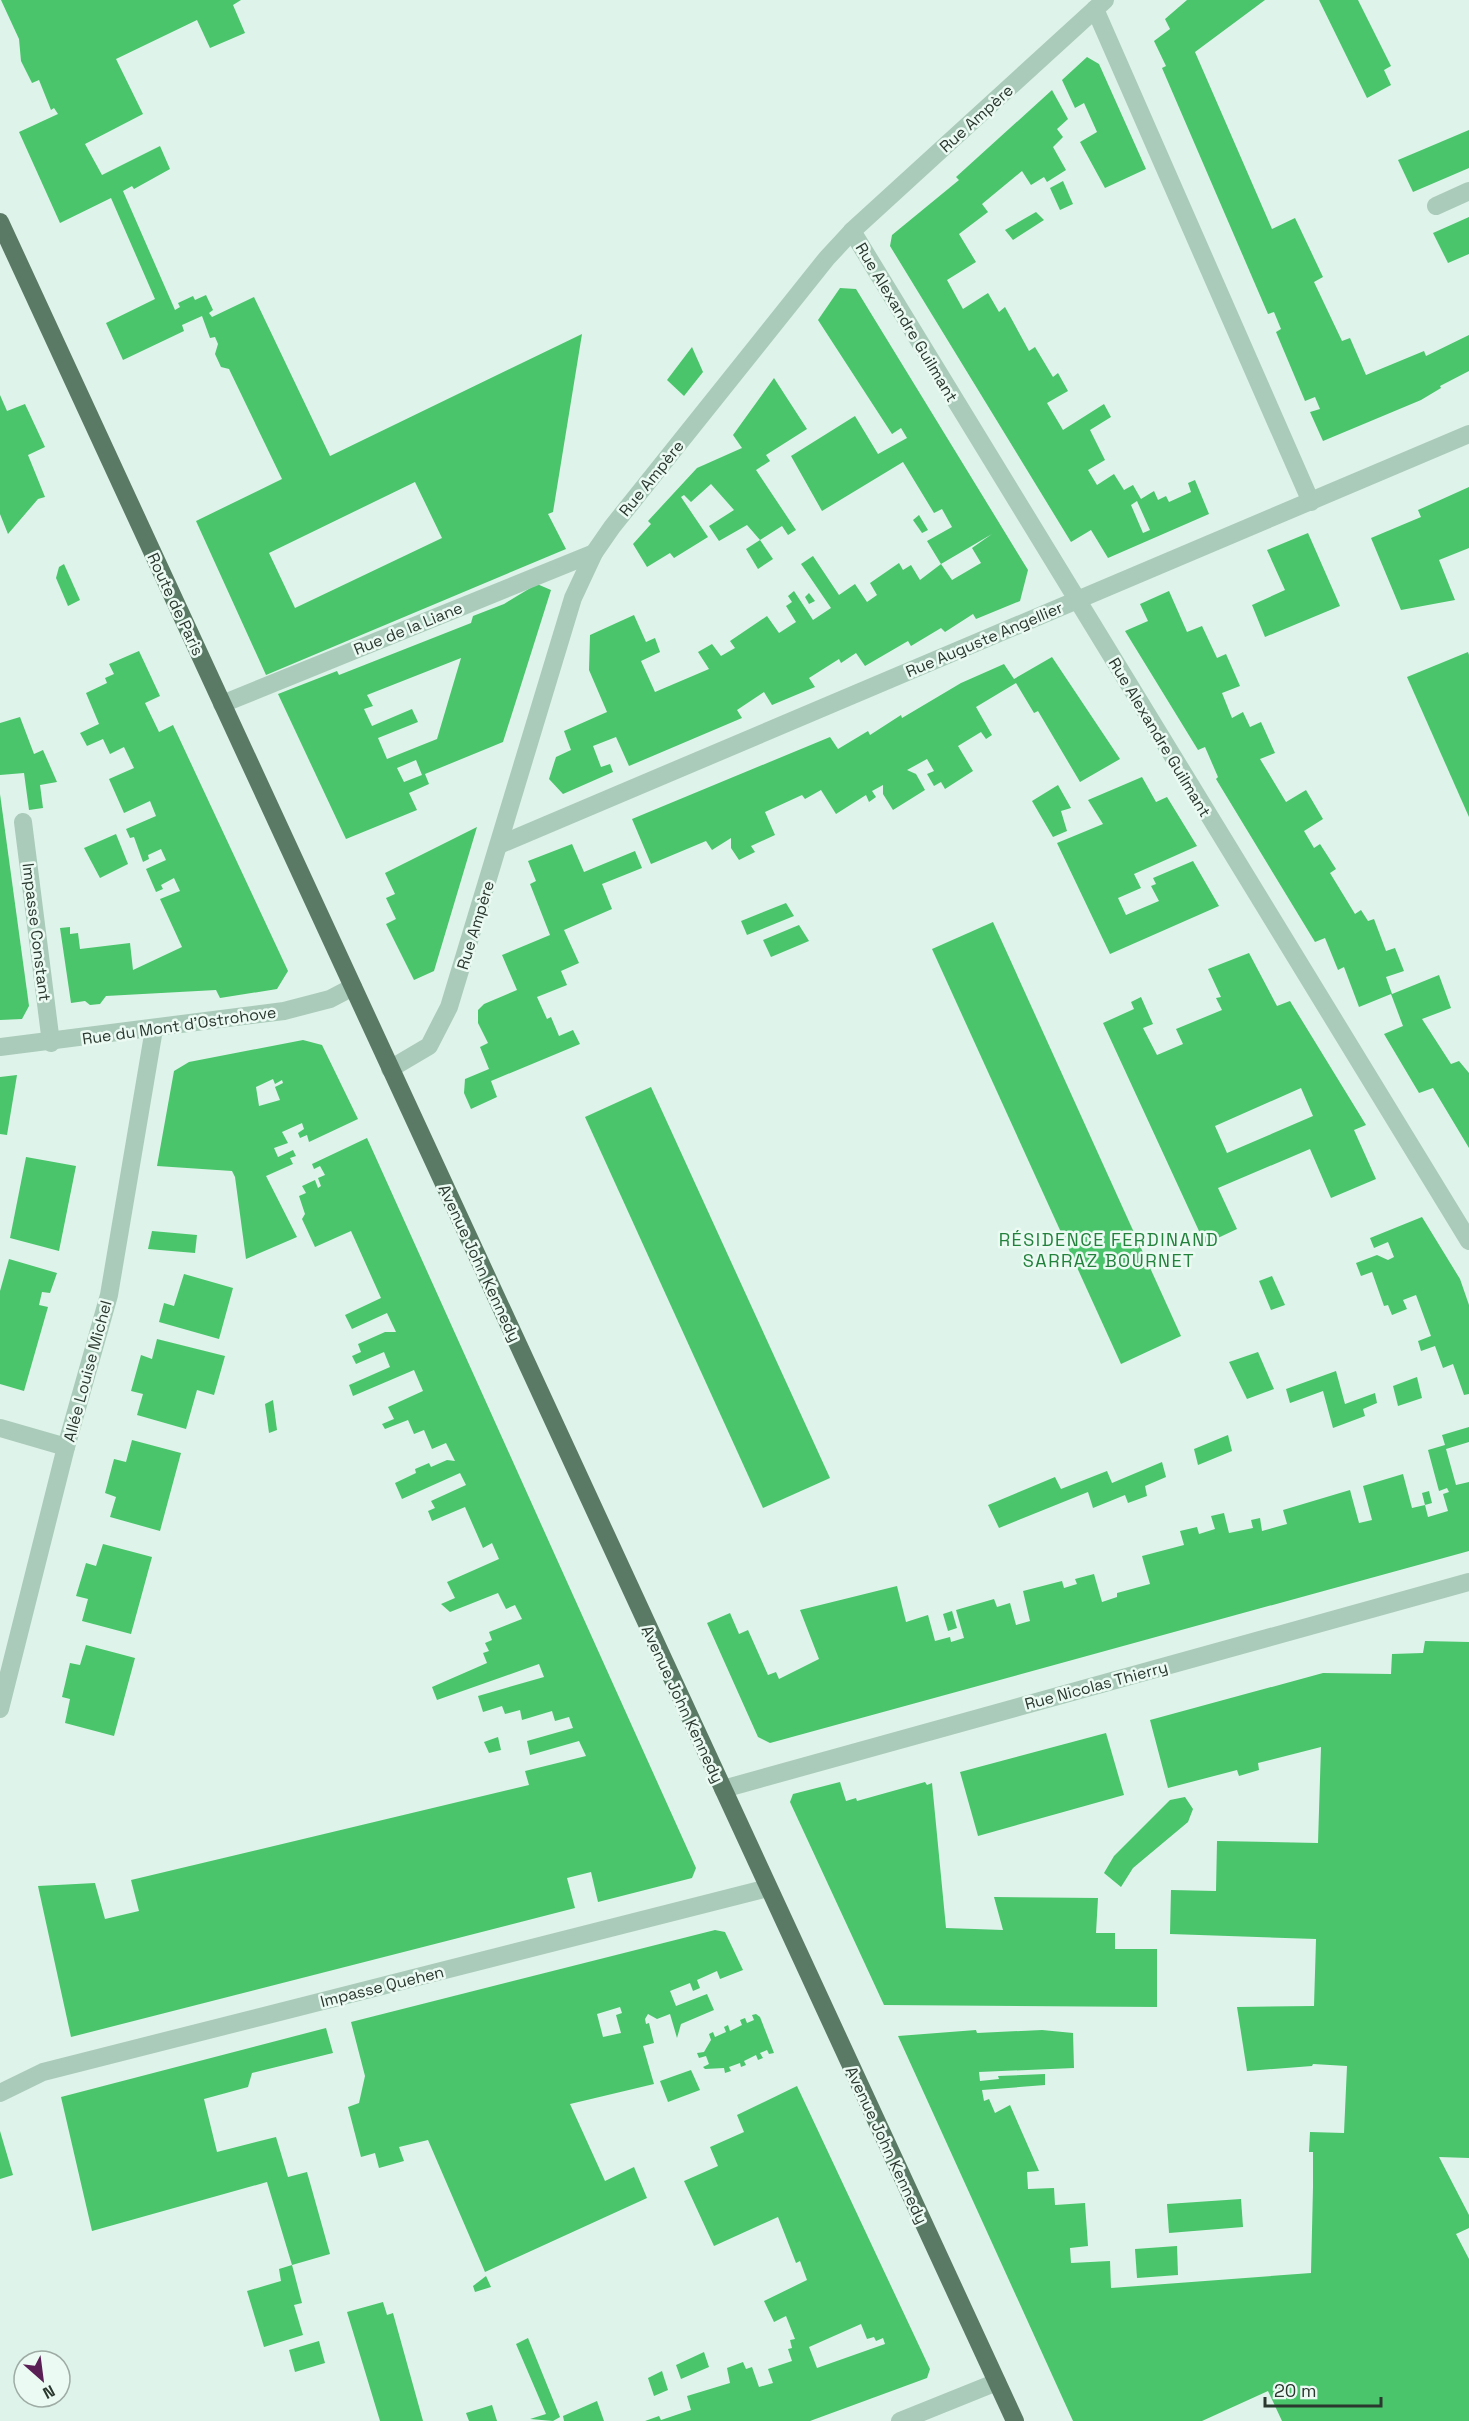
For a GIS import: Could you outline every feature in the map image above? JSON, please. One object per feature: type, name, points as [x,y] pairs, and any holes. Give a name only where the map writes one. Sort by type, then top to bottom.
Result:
[{"type":"main road","name":"Route de Paris","points":[[0,222],[353,987]]},
{"type":"main road","name":"Avenue John Kennedy","points":[[353,987],[1015,2421]]},
{"type":"street","name":"Rue Ampère","points":[[390,1069],[429,1046],[443,1023],[573,598],[594,553],[638,493],[827,258],[852,231],[1100,5]]},
{"type":"street","points":[[1100,5],[1311,502]]},
{"type":"street","points":[[1436,206],[1469,191]]},
{"type":"street","name":"Rue Alexandre Guilmant","points":[[852,231],[1469,1241]]},
{"type":"street","name":"Rue Auguste Angellier","points":[[499,845],[1469,434]]},
{"type":"street","name":"Rue de la Liane","points":[[222,704],[594,553]]},
{"type":"street","name":"Impasse Constant","points":[[23,822],[51,1043]]},
{"type":"street","name":"Rue du Mont d'Ostrohove","points":[[0,1047],[51,1043],[310,1005],[353,987]]},
{"type":"street","name":"Allée Louise Michel","points":[[0,1709],[66,1447],[110,1287],[154,1029]]},
{"type":"street","points":[[0,1428],[66,1447]]},
{"type":"street","name":"Rue Nicolas Thierry","points":[[723,1789],[1469,1582]]},
{"type":"street","name":"Impasse Quehen","points":[[0,2093],[43,2072],[768,1888]]},
{"type":"street","points":[[900,2421],[997,2382]]},
{"type":"building","points":[[1,0],[241,0],[233,5],[245,33],[210,48],[197,20],[116,59],[143,114],[85,144],[102,175],[160,146],[170,169],[134,189],[132,186],[123,191],[175,310],[180,307],[178,303],[193,296],[195,300],[206,295],[213,310],[209,313],[212,317],[254,297],[330,456],[582,334],[553,512],[548,514],[566,549],[266,675],[196,521],[282,479],[229,369],[221,367],[215,354],[218,344],[215,337],[210,338],[202,316],[182,325],[184,331],[123,360],[106,323],[155,299],[111,198],[60,223],[19,132],[58,114],[54,108],[51,110],[39,80],[32,83],[21,61],[19,39]],"holes":[[[415,482],[442,538],[295,608],[269,553]]]},
{"type":"building","points":[[1187,0],[1265,0],[1195,52],[1272,229],[1295,218],[1323,277],[1314,282],[1342,341],[1350,338],[1366,375],[1424,351],[1426,356],[1469,335],[1469,371],[1440,386],[1441,388],[1421,400],[1323,441],[1310,412],[1320,409],[1315,397],[1305,401],[1276,332],[1281,329],[1274,312],[1268,314],[1162,68],[1166,66],[1154,41],[1170,29],[1165,19]]},
{"type":"building","points":[[1319,0],[1358,0],[1391,66],[1384,70],[1391,85],[1367,98]]},
{"type":"building","points":[[1087,57],[1099,64],[1146,169],[1105,188],[1080,142],[1097,132],[1084,103],[1075,108],[1062,80]]},
{"type":"building","points":[[1052,90],[1068,119],[1057,129],[1063,137],[1053,147],[1066,170],[1047,182],[1044,177],[1031,185],[1022,171],[982,204],[988,212],[959,234],[976,262],[947,280],[963,309],[988,293],[999,312],[1005,307],[1029,351],[1035,347],[1053,377],[1058,373],[1068,391],[1047,403],[1063,430],[1104,404],[1111,417],[1090,430],[1105,460],[1088,470],[1097,485],[1114,474],[1124,490],[1133,485],[1141,499],[1154,491],[1158,500],[1166,496],[1169,502],[1191,492],[1188,483],[1195,480],[1209,514],[1108,558],[1091,530],[1071,542],[890,246],[892,235],[959,180],[956,177]],"holes":[[[1137,501],[1150,530],[1143,533],[1131,505]]]},
{"type":"building","points":[[1469,130],[1469,168],[1413,192],[1398,160]]},
{"type":"building","points":[[1063,181],[1073,204],[1060,210],[1050,188]]},
{"type":"building","points":[[1036,212],[1044,220],[1013,240],[1005,230]]},
{"type":"building","points":[[1469,217],[1469,254],[1448,263],[1433,233]]},
{"type":"building","points":[[840,288],[856,289],[1028,570],[1020,601],[976,619],[973,614],[945,632],[941,628],[911,646],[908,641],[865,666],[856,653],[841,663],[839,659],[809,678],[815,687],[772,705],[764,692],[737,710],[742,718],[629,766],[616,737],[593,746],[601,767],[610,764],[613,772],[563,794],[549,779],[556,757],[571,750],[564,731],[607,712],[589,670],[590,635],[634,615],[646,642],[655,638],[660,652],[641,661],[655,692],[709,669],[698,652],[712,644],[721,656],[735,648],[730,641],[767,616],[779,633],[796,622],[786,606],[792,602],[788,596],[794,591],[813,620],[831,608],[801,564],[813,556],[839,595],[855,584],[867,602],[877,595],[870,583],[899,563],[903,570],[911,565],[920,580],[941,564],[927,541],[952,527],[942,509],[934,513],[903,462],[822,511],[791,456],[855,416],[878,454],[907,438],[901,428],[892,434],[818,320]],"holes":[[[992,534],[972,548],[981,563],[952,580],[941,564]]]},
{"type":"building","points":[[692,347],[703,372],[684,396],[667,380]]},
{"type":"building","points":[[774,378],[807,429],[766,455],[770,461],[756,470],[796,530],[788,535],[782,526],[760,540],[747,525],[719,541],[709,526],[734,510],[711,484],[691,502],[684,495],[681,497],[708,537],[674,558],[670,553],[647,567],[633,544],[651,524],[648,521],[697,468],[742,448],[733,435]]},
{"type":"building","points":[[0,395],[7,411],[25,404],[45,447],[28,455],[45,497],[38,499],[8,534],[0,514]]},
{"type":"building","points":[[1469,487],[1469,548],[1439,560],[1455,600],[1401,610],[1371,538],[1421,517],[1418,510]]},
{"type":"building","points":[[919,515],[928,530],[922,533],[913,520]]},
{"type":"building","points":[[1308,533],[1340,606],[1265,637],[1252,605],[1285,590],[1267,550]]},
{"type":"building","points":[[760,540],[773,559],[758,569],[746,549]]},
{"type":"building","points":[[64,564],[80,600],[68,606],[56,578],[59,567]]},
{"type":"building","points":[[537,584],[551,590],[503,742],[425,774],[429,784],[409,793],[417,810],[346,839],[278,694],[337,671],[339,675],[471,623],[473,616],[504,604]],"holes":[[[461,658],[437,739],[387,759],[378,738],[418,722],[412,709],[372,726],[364,709],[373,706],[367,695]],[[416,760],[422,775],[404,782],[397,768]]]},
{"type":"building","points":[[1169,591],[1187,632],[1202,626],[1217,658],[1226,654],[1240,686],[1222,693],[1232,718],[1243,712],[1250,727],[1261,722],[1275,753],[1260,759],[1286,802],[1306,790],[1323,819],[1304,831],[1314,848],[1320,844],[1336,869],[1330,873],[1355,914],[1361,910],[1368,921],[1374,919],[1386,951],[1395,948],[1404,971],[1386,977],[1392,994],[1439,975],[1451,1008],[1422,1019],[1451,1064],[1459,1061],[1469,1073],[1469,1148],[1433,1088],[1419,1093],[1384,1034],[1403,1026],[1391,994],[1359,1007],[1344,967],[1338,970],[1325,938],[1315,942],[1216,779],[1218,777],[1205,747],[1198,750],[1125,631],[1148,621],[1140,604]]},
{"type":"building","points":[[809,593],[815,601],[809,604],[805,597]]},
{"type":"building","points":[[139,651],[160,696],[145,703],[159,732],[173,725],[288,971],[277,989],[220,998],[216,990],[106,996],[100,1004],[90,1005],[85,1001],[71,1003],[60,928],[70,927],[70,934],[78,933],[80,949],[130,943],[133,970],[182,947],[160,899],[180,891],[174,878],[161,885],[163,889],[156,892],[146,869],[166,860],[161,849],[148,855],[149,859],[143,862],[134,837],[130,838],[126,829],[156,816],[150,801],[124,813],[109,779],[134,768],[124,747],[110,754],[103,739],[87,746],[80,733],[99,724],[86,693],[107,683],[105,678],[114,674],[109,664]]},
{"type":"building","points":[[1468,652],[1469,655],[1469,817],[1407,677]]},
{"type":"building","points":[[1052,657],[1120,759],[1080,782],[1038,711],[1034,713],[1016,683],[976,707],[992,735],[986,739],[981,732],[958,746],[973,771],[945,789],[941,782],[934,786],[927,774],[934,771],[927,759],[907,770],[916,774],[925,790],[893,810],[883,794],[883,785],[872,791],[876,797],[869,802],[866,795],[836,814],[821,790],[805,799],[802,795],[765,812],[775,835],[751,846],[755,852],[739,860],[731,848],[731,838],[712,850],[706,841],[651,864],[632,819],[830,737],[838,749],[868,731],[870,735],[901,715],[902,718],[961,683],[1004,664],[1014,679]]},
{"type":"building","points":[[20,717],[34,754],[43,750],[57,782],[40,785],[43,808],[29,810],[24,773],[0,775],[0,723]]},
{"type":"building","points":[[1142,777],[1156,802],[1167,797],[1197,846],[1134,874],[1141,888],[1118,898],[1126,915],[1159,901],[1151,886],[1156,884],[1153,878],[1193,861],[1219,906],[1110,954],[1057,843],[1103,824],[1088,800]]},
{"type":"building","points":[[1058,785],[1071,808],[1061,811],[1067,831],[1053,837],[1032,801]]},
{"type":"building","points":[[0,794],[29,1006],[22,1019],[0,1020]]},
{"type":"building","points":[[477,827],[434,971],[414,980],[386,924],[396,919],[386,898],[395,894],[385,873]]},
{"type":"building","points":[[116,834],[128,864],[100,878],[84,848]]},
{"type":"building","points":[[572,844],[584,872],[635,851],[642,868],[602,884],[612,909],[564,930],[579,963],[561,971],[567,985],[537,997],[547,1019],[551,1017],[559,1036],[573,1030],[580,1044],[491,1081],[497,1097],[471,1109],[464,1093],[465,1079],[489,1069],[480,1047],[488,1043],[478,1023],[478,1010],[484,1004],[517,990],[502,955],[550,935],[530,884],[536,881],[528,861]]},
{"type":"building","points":[[786,903],[794,916],[747,935],[741,921]]},
{"type":"building","points":[[993,922],[1181,1336],[1121,1364],[932,949]]},
{"type":"building","points":[[799,925],[809,941],[771,957],[763,940]]},
{"type":"building","points":[[1249,953],[1277,1006],[1290,1001],[1366,1125],[1354,1130],[1376,1179],[1331,1198],[1310,1149],[1218,1188],[1237,1229],[1205,1244],[1103,1023],[1134,1009],[1131,1002],[1141,997],[1153,1024],[1143,1028],[1157,1055],[1183,1044],[1176,1029],[1222,1010],[1216,998],[1221,997],[1208,969]],"holes":[[[1301,1088],[1313,1116],[1227,1153],[1215,1126]]]},
{"type":"building","points":[[303,1040],[322,1045],[358,1119],[309,1142],[307,1135],[300,1138],[298,1133],[304,1129],[302,1123],[282,1132],[288,1143],[274,1148],[278,1157],[293,1150],[296,1156],[290,1158],[293,1164],[266,1176],[297,1237],[246,1259],[235,1177],[232,1171],[157,1166],[174,1071],[189,1062]],"holes":[[[273,1079],[275,1084],[282,1080],[283,1083],[275,1087],[280,1100],[259,1106],[256,1087]]]},
{"type":"building","points":[[17,1075],[7,1135],[0,1134],[0,1077]]},
{"type":"building","points":[[651,1087],[830,1478],[763,1508],[585,1117]]},
{"type":"building","points":[[367,1138],[696,1868],[692,1878],[598,1902],[591,1872],[567,1878],[575,1908],[71,2037],[38,1886],[95,1883],[105,1919],[139,1911],[131,1880],[529,1785],[525,1771],[586,1756],[579,1741],[530,1755],[527,1741],[573,1728],[569,1717],[555,1721],[552,1711],[522,1720],[520,1710],[505,1714],[502,1706],[483,1712],[478,1696],[544,1677],[539,1664],[437,1700],[432,1687],[487,1663],[483,1653],[489,1651],[485,1643],[492,1640],[489,1632],[522,1619],[515,1605],[506,1609],[498,1593],[450,1612],[441,1604],[455,1598],[447,1582],[499,1559],[492,1543],[483,1548],[465,1507],[432,1521],[428,1511],[435,1508],[431,1501],[466,1485],[460,1473],[402,1499],[395,1483],[416,1473],[415,1469],[429,1463],[431,1467],[447,1460],[455,1461],[446,1443],[432,1449],[424,1430],[414,1434],[408,1420],[385,1429],[382,1424],[394,1419],[388,1407],[423,1391],[414,1370],[353,1396],[349,1385],[390,1367],[384,1352],[356,1364],[352,1356],[361,1352],[358,1344],[385,1332],[396,1332],[387,1313],[352,1329],[345,1315],[381,1298],[351,1231],[315,1247],[302,1219],[305,1214],[299,1196],[306,1193],[302,1186],[315,1180],[318,1188],[321,1186],[318,1178],[325,1175],[320,1166],[314,1169],[312,1164]]},
{"type":"building","points":[[26,1157],[76,1166],[59,1251],[10,1238]]},
{"type":"building","points":[[1422,1217],[1460,1279],[1469,1305],[1469,1394],[1464,1395],[1453,1364],[1443,1368],[1435,1346],[1421,1351],[1418,1341],[1431,1336],[1416,1295],[1403,1300],[1407,1309],[1392,1315],[1388,1305],[1384,1306],[1372,1272],[1361,1276],[1356,1263],[1377,1255],[1388,1260],[1394,1257],[1388,1242],[1374,1248],[1370,1238]]},
{"type":"building","points":[[152,1231],[197,1235],[195,1253],[148,1249]]},
{"type":"building","points":[[9,1259],[57,1273],[50,1293],[42,1292],[39,1305],[48,1307],[24,1391],[0,1384],[0,1291]]},
{"type":"building","points":[[184,1274],[233,1288],[219,1339],[159,1322],[164,1303],[174,1306]]},
{"type":"building","points":[[1272,1276],[1285,1305],[1271,1310],[1259,1281]]},
{"type":"building","points":[[157,1339],[225,1356],[214,1395],[197,1390],[186,1429],[137,1415],[143,1394],[131,1391],[141,1355],[152,1359]]},
{"type":"building","points":[[1258,1352],[1274,1389],[1247,1399],[1229,1362]]},
{"type":"building","points":[[1336,1371],[1345,1404],[1375,1393],[1377,1403],[1363,1409],[1365,1416],[1333,1428],[1323,1391],[1290,1403],[1286,1389]]},
{"type":"building","points":[[1417,1377],[1422,1398],[1398,1406],[1393,1386]]},
{"type":"building","points":[[273,1400],[277,1430],[269,1433],[265,1404]]},
{"type":"building","points":[[1469,1427],[1469,1442],[1446,1449],[1456,1485],[1469,1482],[1469,1551],[770,1743],[758,1737],[707,1623],[730,1613],[739,1634],[748,1630],[768,1675],[776,1672],[779,1679],[819,1659],[800,1610],[897,1586],[906,1622],[928,1615],[935,1641],[950,1637],[951,1642],[964,1638],[956,1610],[994,1599],[997,1607],[1010,1603],[1016,1625],[1030,1621],[1023,1591],[1062,1581],[1064,1588],[1077,1584],[1075,1579],[1094,1574],[1102,1602],[1117,1597],[1117,1593],[1150,1584],[1142,1556],[1184,1545],[1180,1531],[1197,1527],[1199,1534],[1215,1529],[1211,1516],[1224,1513],[1229,1533],[1253,1528],[1251,1520],[1260,1518],[1262,1531],[1287,1524],[1283,1510],[1350,1490],[1359,1523],[1372,1520],[1363,1486],[1403,1474],[1412,1508],[1425,1505],[1428,1517],[1448,1511],[1443,1494],[1449,1492],[1447,1488],[1439,1491],[1428,1450],[1445,1445],[1442,1435]]},
{"type":"building","points":[[1228,1435],[1232,1451],[1198,1465],[1194,1449]]},
{"type":"building","points":[[132,1440],[181,1453],[160,1531],[110,1517],[116,1497],[105,1493],[114,1459],[126,1462]]},
{"type":"building","points":[[1162,1462],[1166,1477],[1145,1486],[1147,1496],[1128,1503],[1125,1495],[1093,1508],[1088,1492],[999,1528],[988,1505],[1055,1477],[1061,1489],[1107,1471],[1112,1483]]},
{"type":"building","points":[[1429,1491],[1432,1503],[1425,1505],[1422,1493]]},
{"type":"building","points":[[103,1544],[152,1557],[131,1634],[82,1621],[88,1599],[76,1596],[86,1563],[96,1566]]},
{"type":"building","points":[[952,1611],[957,1628],[948,1631],[943,1614]]},
{"type":"building","points":[[1425,1641],[1469,1642],[1469,2158],[1439,2157],[1469,2215],[1469,2228],[1456,2234],[1469,2259],[1469,2421],[1282,2421],[1268,2391],[1202,2421],[1073,2421],[898,2036],[976,2030],[977,2033],[1042,2030],[1073,2033],[1074,2068],[979,2072],[980,2081],[999,2079],[998,2076],[1045,2074],[1045,2085],[982,2090],[984,2101],[989,2099],[995,2113],[1010,2105],[1039,2171],[1027,2172],[1028,2189],[1054,2188],[1055,2205],[1085,2203],[1088,2246],[1070,2248],[1071,2263],[1110,2261],[1111,2288],[1311,2273],[1313,2152],[1309,2152],[1310,2132],[1344,2133],[1347,2066],[1313,2064],[1312,2066],[1247,2071],[1237,2007],[1314,2006],[1316,1939],[1170,1934],[1171,1890],[1216,1891],[1217,1841],[1318,1843],[1321,1747],[1258,1763],[1259,1770],[1239,1776],[1237,1770],[1168,1788],[1150,1720],[1323,1673],[1391,1674],[1392,1654],[1423,1653]]},
{"type":"building","points":[[86,1645],[135,1658],[114,1736],[65,1723],[70,1699],[62,1697],[70,1663],[80,1665]]},
{"type":"building","points":[[1106,1733],[1124,1795],[978,1836],[960,1772]]},
{"type":"building","points":[[498,1737],[501,1750],[489,1753],[484,1742]]},
{"type":"building","points":[[840,1782],[846,1801],[856,1798],[857,1801],[925,1782],[927,1785],[932,1783],[946,1928],[1003,1930],[994,1897],[1098,1898],[1096,1933],[1115,1933],[1115,1949],[1157,1949],[1157,2007],[884,2005],[790,1802],[793,1794]]},
{"type":"building","points":[[1185,1797],[1193,1809],[1188,1822],[1133,1868],[1121,1887],[1104,1873],[1114,1856],[1170,1800]]},
{"type":"building","points":[[715,1930],[725,1932],[743,1970],[720,1979],[717,1971],[697,1980],[700,1988],[693,1991],[690,1983],[670,1991],[676,2006],[707,1994],[714,2010],[681,2024],[677,2038],[670,2014],[657,2019],[648,2014],[645,2019],[646,2024],[649,2023],[654,2043],[643,2046],[654,2084],[570,2104],[605,2181],[634,2167],[647,2198],[485,2272],[428,2140],[399,2147],[404,2161],[379,2168],[375,2153],[361,2157],[348,2107],[359,2103],[365,2076],[351,2022]],"holes":[[[620,2007],[622,2013],[616,2015],[621,2033],[603,2037],[597,2014]]]},
{"type":"building","points":[[756,2014],[760,2017],[774,2053],[769,2054],[767,2050],[760,2053],[763,2058],[758,2060],[756,2055],[744,2061],[746,2065],[741,2067],[740,2063],[729,2067],[731,2071],[725,2073],[724,2068],[705,2069],[703,2067],[709,2064],[706,2056],[699,2058],[697,2053],[704,2052],[711,2040],[709,2034],[713,2032],[715,2037],[726,2032],[724,2027],[728,2025],[730,2031],[742,2025],[740,2020],[745,2018],[747,2023],[754,2020],[752,2015]]},
{"type":"building","points":[[326,2028],[333,2053],[252,2073],[248,2087],[204,2099],[217,2152],[276,2137],[288,2177],[307,2172],[330,2254],[292,2265],[267,2182],[92,2231],[61,2097]]},
{"type":"building","points":[[691,2070],[700,2090],[668,2102],[660,2081]]},
{"type":"building","points":[[797,2086],[930,2369],[927,2378],[810,2421],[645,2421],[659,2416],[661,2420],[691,2410],[687,2396],[730,2383],[727,2368],[743,2362],[746,2369],[752,2367],[759,2387],[773,2383],[768,2369],[792,2361],[788,2349],[792,2348],[790,2340],[795,2339],[786,2316],[774,2322],[764,2301],[807,2280],[800,2261],[796,2263],[778,2217],[714,2246],[684,2181],[718,2166],[710,2147],[744,2132],[737,2115]],"holes":[[[861,2324],[867,2339],[874,2337],[876,2341],[883,2338],[885,2344],[817,2368],[809,2347]]]},
{"type":"building","points":[[0,2131],[13,2175],[0,2179]]},
{"type":"building","points":[[1241,2199],[1243,2227],[1169,2233],[1167,2204]]},
{"type":"building","points":[[1177,2246],[1178,2275],[1137,2278],[1135,2249]]},
{"type":"building","points":[[292,2265],[302,2303],[294,2305],[303,2335],[264,2347],[247,2291],[281,2281],[279,2269]]},
{"type":"building","points":[[486,2276],[491,2287],[475,2292],[473,2286]]},
{"type":"building","points":[[383,2302],[387,2315],[393,2313],[423,2421],[380,2421],[347,2312]]},
{"type":"building","points":[[528,2338],[560,2417],[553,2421],[530,2419],[546,2414],[516,2344]]},
{"type":"building","points":[[319,2341],[325,2363],[295,2372],[289,2350]]},
{"type":"building","points":[[704,2352],[709,2367],[681,2379],[676,2365]]},
{"type":"building","points":[[662,2371],[668,2390],[654,2396],[648,2378]]},
{"type":"building","points":[[597,2401],[604,2421],[564,2421],[563,2416]]},
{"type":"building","points":[[492,2405],[497,2421],[469,2421],[466,2413]]},
{"type":"district","name":"RÉSIDENCE FERDINAND SARRAZ BOURNET","points":[[1109,1250]]}]
